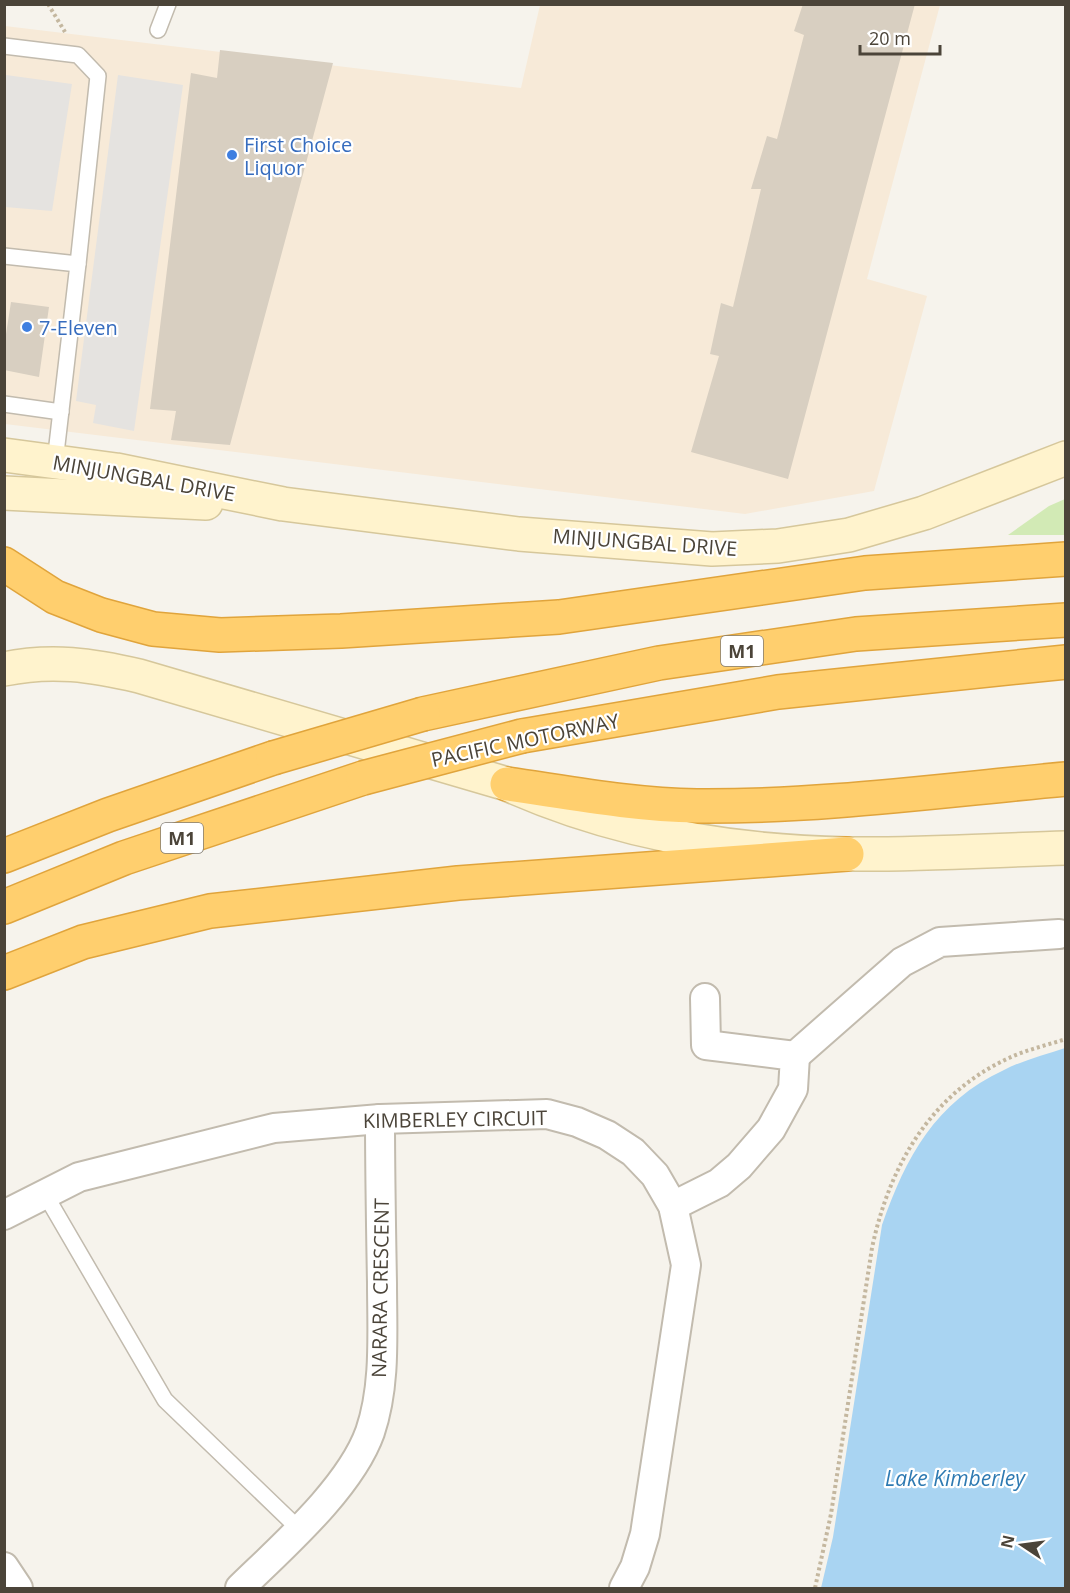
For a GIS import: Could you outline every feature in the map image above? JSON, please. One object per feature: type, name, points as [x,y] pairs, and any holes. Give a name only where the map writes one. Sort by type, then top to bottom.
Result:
[{"type":"highway","points":[[4,564],[55,597],[101,615],[183,633],[230,635],[559,617],[865,573],[1065,559]]},
{"type":"highway","name":"M1","points":[[4,856],[108,815],[273,758],[423,714],[658,663],[856,634],[1065,620]]},
{"type":"highway","name":"PACIFIC MOTORWAY","points":[[4,907],[124,858],[363,778],[522,736],[778,692],[1065,662]]},
{"type":"highway","points":[[507,784],[637,803],[697,806],[855,798],[1065,779]]},
{"type":"highway","points":[[4,973],[83,942],[210,911],[458,883],[847,854]]},
{"type":"street","name":"MINJUNGBAL DRIVE","points":[[4,455],[116,470],[283,504],[519,534],[660,547],[747,549],[813,542],[888,525],[1065,458]]},
{"type":"street","name":"MINJUNGBAL DRIVE","points":[[4,493],[167,503],[283,504]]},
{"type":"street","points":[[4,669],[59,662],[93,665],[139,676],[507,784],[567,809],[678,838],[847,854],[1065,848]]},
{"type":"street","points":[[673,1206],[719,1183],[739,1166],[771,1129],[793,1089],[795,1056],[902,962],[940,942],[1059,934]]},
{"type":"street","points":[[705,998],[706,1045],[795,1056]]},
{"type":"street","name":"KIMBERLEY CIRCUIT","points":[[4,1215],[79,1177],[274,1128],[380,1119],[547,1114],[578,1122],[607,1135],[633,1152],[655,1175],[673,1206],[686,1264],[645,1534],[635,1567],[624,1588]]},
{"type":"street","name":"NARARA CRESCENT","points":[[240,1588],[300,1530],[354,1462],[369,1433],[377,1403],[382,1348],[380,1119]]},
{"type":"street","points":[[4,1567],[18,1588]]},
{"type":"lane","points":[[158,30],[168,4]]},
{"type":"lane","points":[[4,46],[78,55],[98,76],[56,462]]},
{"type":"lane","points":[[4,256],[78,264]]},
{"type":"lane","points":[[4,404],[62,412]]},
{"type":"lane","points":[[45,1194],[165,1400],[300,1530]]},
{"type":"path","points":[[48,4],[78,55]]},
{"type":"path","points":[[815,1588],[826,1541],[872,1248],[878,1221],[895,1173],[912,1143],[940,1105],[964,1085],[1009,1058],[1065,1039]]},
{"type":"shaded area","points":[[540,5],[940,5],[867,279],[927,296],[874,491],[745,514],[5,424],[5,26],[521,88]]},
{"type":"shaded area","points":[[6,75],[72,84],[52,211],[5,207]]},
{"type":"shaded area","points":[[118,75],[183,85],[134,431],[93,423],[96,405],[76,401]]},
{"type":"green space","points":[[1065,499],[1065,535],[1008,535],[1049,506]]},
{"type":"water","name":"Lake Kimberley","points":[[1065,1048],[1065,1588],[821,1588],[833,1537],[882,1225],[901,1177],[926,1134],[959,1098],[1011,1066]]},
{"type":"building","points":[[803,4],[915,4],[788,479],[691,452],[719,356],[710,354],[721,303],[733,307],[761,189],[751,189],[767,136],[777,139],[804,35],[794,31]]},
{"type":"building","points":[[220,50],[333,63],[230,445],[171,440],[176,411],[150,409],[191,73],[217,78]]},
{"type":"building","name":"7-Eleven","points":[[11,302],[49,307],[39,377],[4,370],[4,347]]},
{"type":"place","name":"First Choice Liquor","points":[[232,155]]},
{"type":"place","name":"7-Eleven","points":[[27,327]]}]
